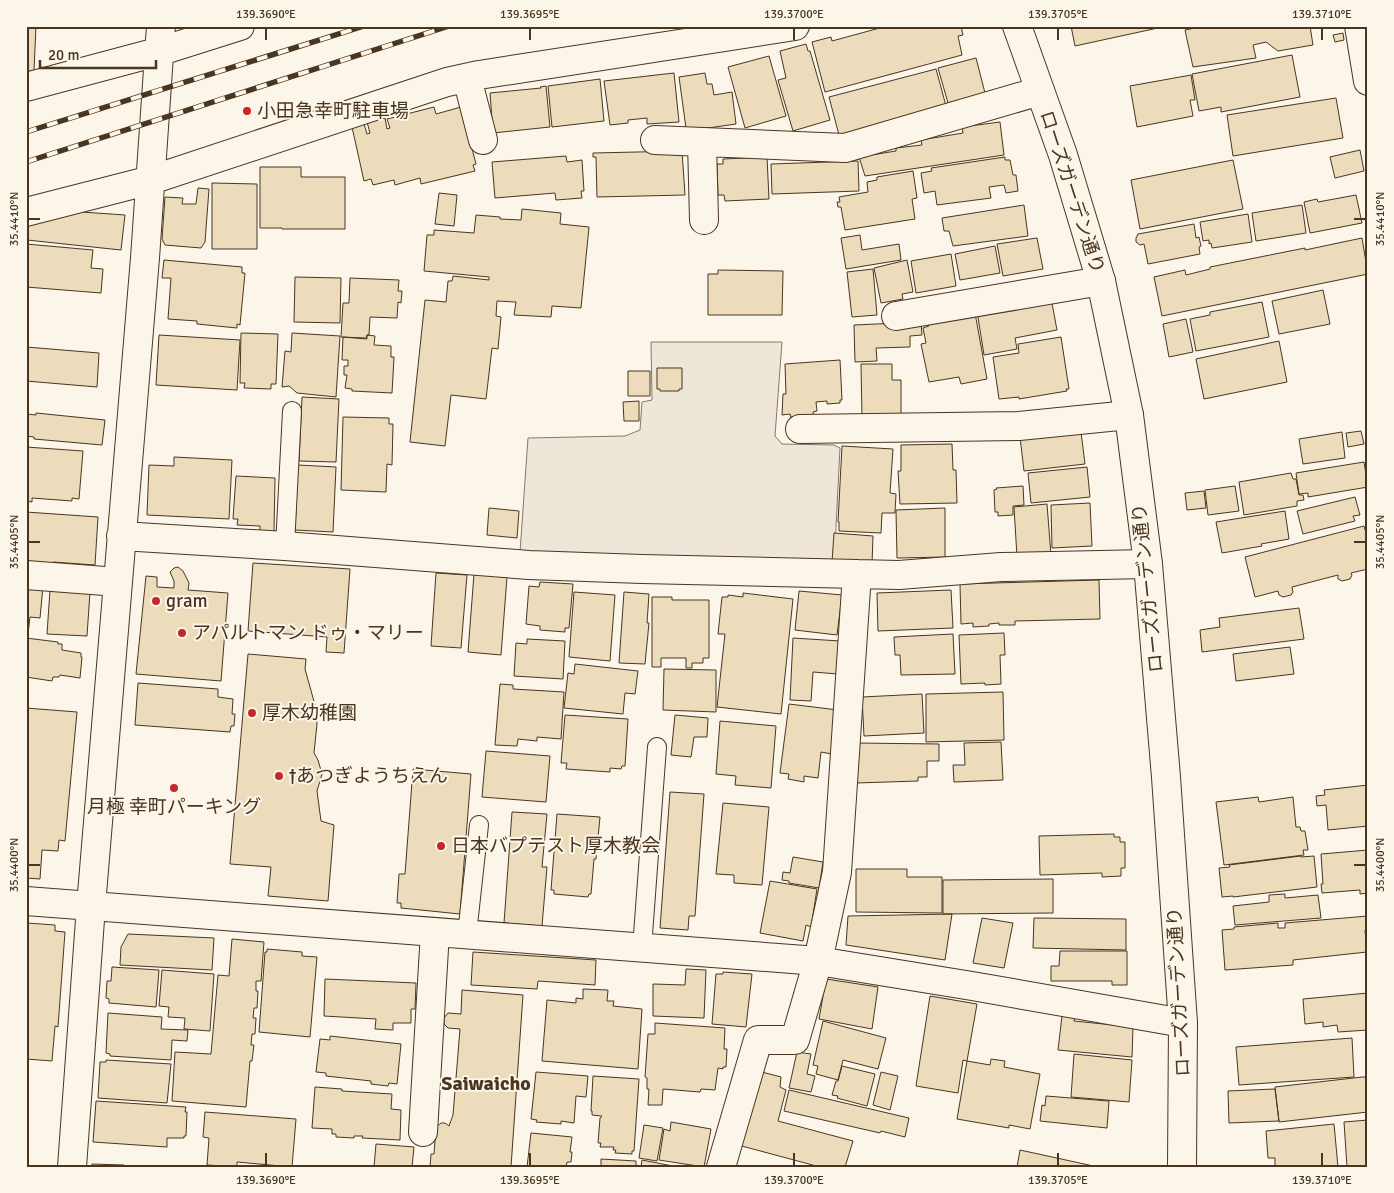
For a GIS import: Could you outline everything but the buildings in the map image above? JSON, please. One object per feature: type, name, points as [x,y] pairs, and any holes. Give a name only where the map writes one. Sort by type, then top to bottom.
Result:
[{"type":"street","points":[[26,87],[161,38],[240,26]]},
{"type":"street","points":[[26,212],[151,180],[447,82],[795,26]]},
{"type":"street","name":"ローズガーデン通り","points":[[1017,26],[1063,155],[1101,281],[1129,415],[1148,564],[1166,777],[1183,1023],[1182,1167]]},
{"type":"street","points":[[1359,26],[1368,80]]},
{"type":"street","points":[[72,1167],[91,906],[161,38]]},
{"type":"street","points":[[467,78],[483,140]]},
{"type":"street","points":[[655,140],[845,148],[1040,91]]},
{"type":"street","points":[[698,217],[702,142]]},
{"type":"street","points":[[896,316],[1101,281]]},
{"type":"street","points":[[800,429],[1020,426],[1129,415]]},
{"type":"street","points":[[122,536],[285,546],[529,565],[857,574],[899,575],[1002,567],[1148,564]]},
{"type":"street","points":[[721,1167],[758,1040],[796,1040],[818,961],[837,872],[857,574]]},
{"type":"street","points":[[26,575],[118,582]]},
{"type":"street","points":[[26,901],[818,961],[1183,1023]]},
{"type":"street","points":[[423,1132],[435,932]]},
{"type":"lane","points":[[285,546],[292,411]]},
{"type":"lane","points":[[642,948],[656,747]]},
{"type":"lane","points":[[468,934],[479,824]]},
{"type":"shaded area","points":[[651,342],[782,342],[775,436],[782,444],[834,445],[840,448],[834,567],[520,552],[528,438],[625,436],[640,430],[642,402],[652,400]]},
{"type":"railway","points":[[26,132],[364,26]]},
{"type":"railway","points":[[26,162],[449,26]]},
{"type":"place","name":"小田急幸町駐車場","points":[[247,111]]},
{"type":"place","name":"gram","points":[[156,601]]},
{"type":"place","name":"アパルトマン ドゥ・マリー","points":[[182,633]]},
{"type":"place","name":"厚木幼稚園","points":[[252,713]]},
{"type":"place","name":"†あつぎようちえん","points":[[279,776]]},
{"type":"place","name":"月極 幸町パーキング","points":[[174,788]]},
{"type":"place","name":"日本バプテスト厚木教会","points":[[441,846]]},
{"type":"district","name":"Saiwaicho","points":[[486,1083]]}]
